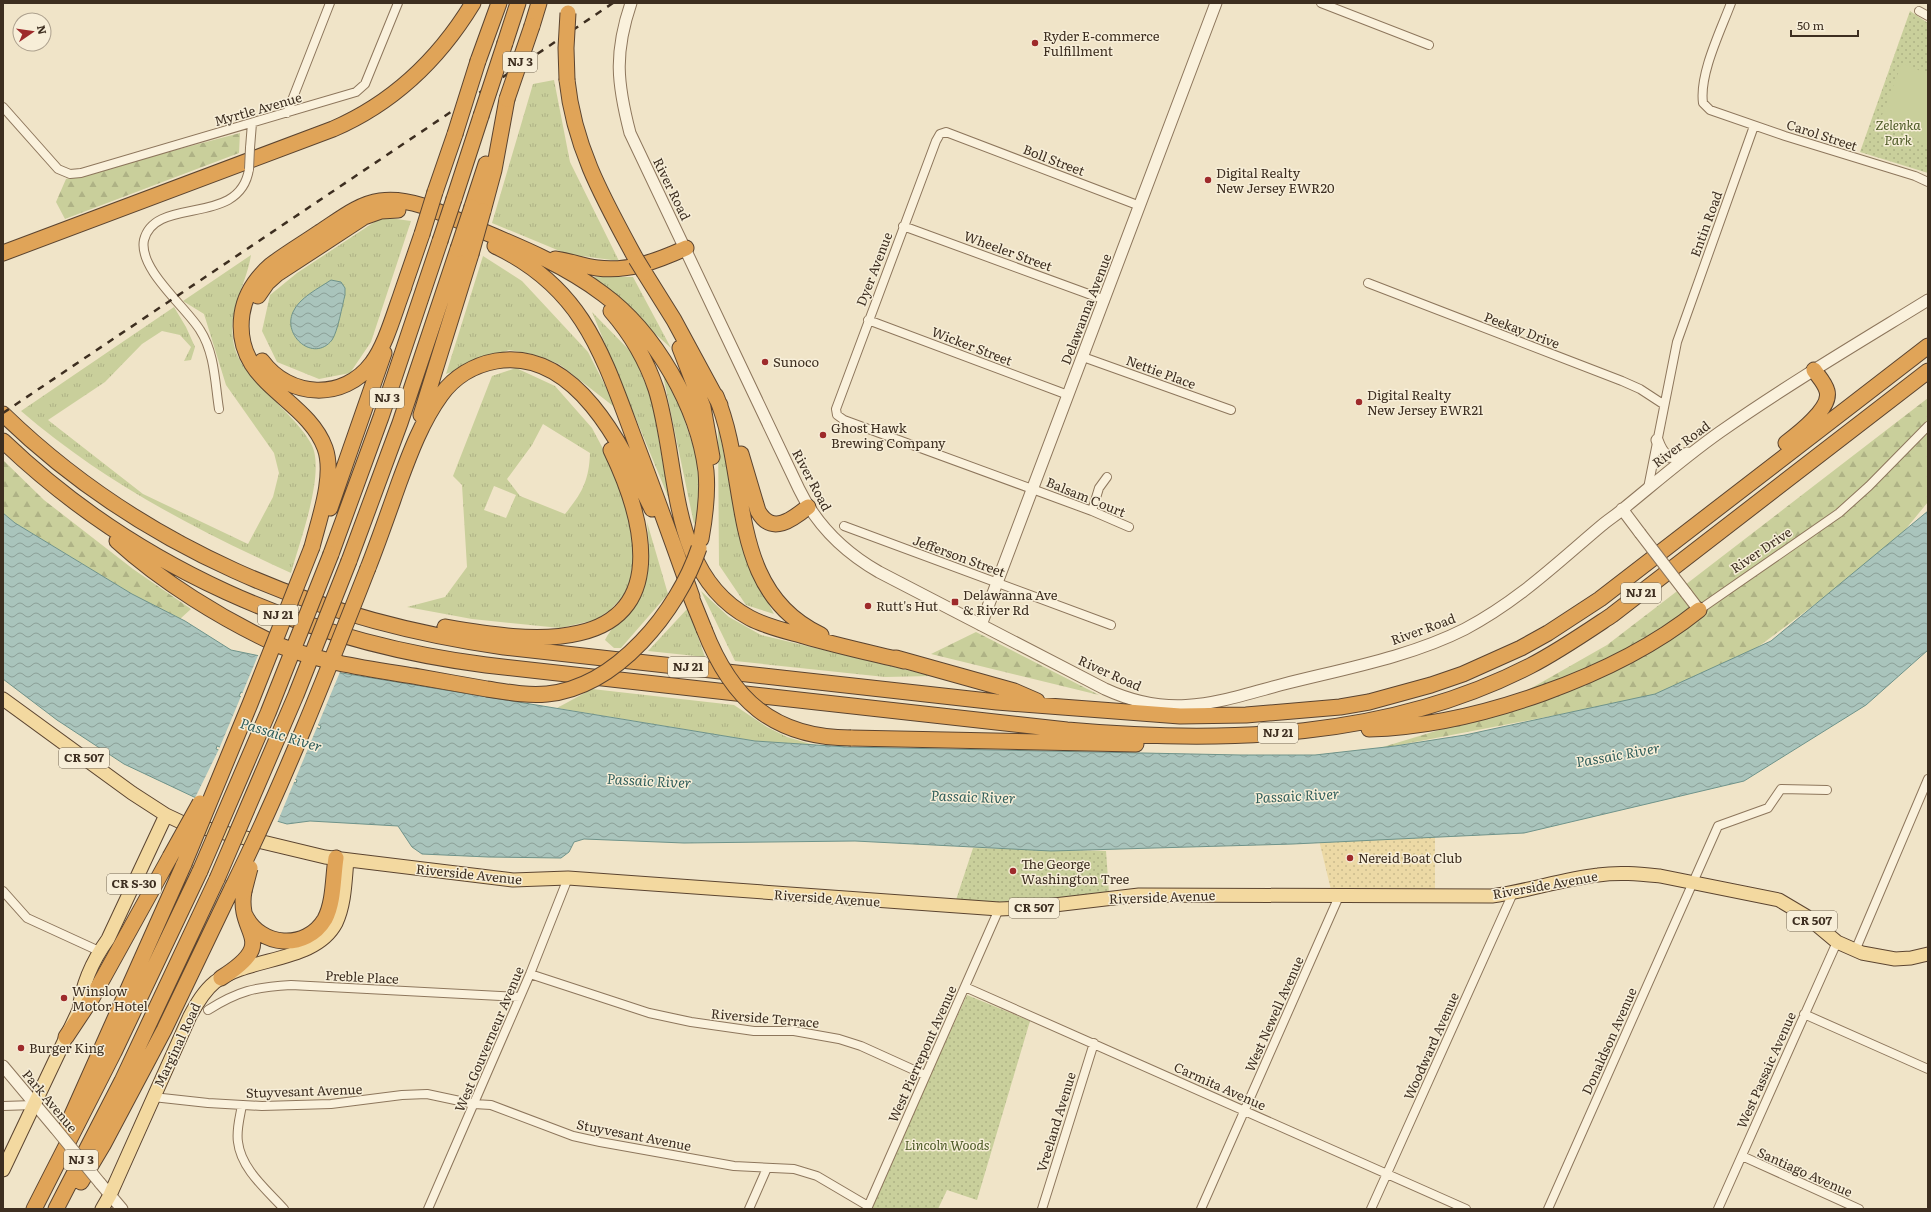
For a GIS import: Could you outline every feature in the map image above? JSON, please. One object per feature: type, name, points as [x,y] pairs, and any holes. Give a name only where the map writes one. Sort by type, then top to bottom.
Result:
[{"type":"highway","points":[[3,253],[355,119],[388,98],[418,73],[450,38],[473,3]]},
{"type":"highway","points":[[499,3],[478,61],[455,134],[435,192],[422,234],[404,287],[383,341],[372,362],[356,379],[341,386],[318,391],[304,390],[290,385],[278,378],[268,368],[256,349],[252,335],[253,313],[257,300],[268,283],[282,270],[359,220],[376,212],[398,210],[417,214],[517,257],[548,280],[585,322],[598,345],[665,520],[704,629],[718,662],[736,689],[753,706],[780,723],[803,732],[828,737],[1048,743],[1148,744],[1246,735]]},
{"type":"highway","name":"NJ 3","points":[[34,1209],[132,1017],[200,871],[277,690],[331,554],[381,417],[518,3]]},
{"type":"highway","name":"NJ 3","points":[[56,1209],[122,1081],[217,879],[292,707],[349,561],[464,251],[508,98],[539,3]]},
{"type":"highway","points":[[569,8],[566,48],[567,80],[574,122],[589,168],[603,198],[716,396],[737,444],[761,515],[768,521],[781,523],[793,519],[808,507]]},
{"type":"highway","points":[[60,1160],[66,1128],[184,864],[238,734],[312,547],[328,479],[328,456],[322,441],[314,428],[260,375],[246,352],[241,327],[243,311],[248,296],[260,275],[277,261],[354,210],[373,202],[392,200],[420,205],[547,258],[572,273],[604,294],[629,316],[656,350],[679,389],[696,430],[704,462],[706,490],[700,543]]},
{"type":"highway","points":[[547,258],[570,261],[597,268],[619,269],[648,264],[686,248]]},
{"type":"highway","points":[[406,466],[464,251]]},
{"type":"highway","points":[[90,513],[125,548],[160,575],[233,621],[278,645],[295,652],[329,662],[506,692],[538,694],[562,691],[582,684],[606,670],[627,655],[647,635],[678,595],[689,573],[700,543],[708,515],[713,482],[711,448],[699,394],[688,366],[640,265]]},
{"type":"highway","points":[[572,273],[615,315],[632,338],[646,364],[658,398],[687,540],[695,562],[711,586],[737,610],[763,624],[1014,691],[1047,706]]},
{"type":"highway","points":[[312,547],[320,534],[386,350],[404,287]]},
{"type":"highway","name":"NJ 21","points":[[3,414],[72,474],[111,502],[153,529],[196,553],[239,574],[332,609],[426,634],[499,646],[981,700],[1180,716],[1246,715],[1340,707],[1401,694],[1463,674],[1521,648],[1600,599],[1928,346]]},
{"type":"highway","points":[[64,1209],[103,1145],[190,977],[239,888],[265,821],[315,703],[406,466],[423,426],[440,396],[456,378],[474,368],[498,361],[515,360],[532,362],[554,372],[580,393],[600,416],[620,447],[655,516],[692,597]]},
{"type":"highway","points":[[1677,540],[1709,507],[1793,438],[1823,409],[1828,397],[1827,390],[1814,370]]},
{"type":"highway","name":"NJ 21","points":[[3,441],[41,475],[90,513],[131,541],[172,566],[240,599],[327,632],[375,645],[422,656],[486,665],[1068,730],[1148,735],[1246,735],[1310,730],[1373,721],[1437,704],[1500,680],[1558,650],[1585,633],[1639,594],[1928,371]]},
{"type":"highway","points":[[332,609],[474,632],[542,637],[562,636],[583,632],[603,624],[616,615],[626,604],[638,582],[642,561],[641,537],[632,502],[621,470],[580,393]]},
{"type":"highway","points":[[716,396],[730,443],[752,556],[757,570],[768,590],[788,613],[814,631],[904,661]]},
{"type":"highway","points":[[1310,730],[1394,728],[1472,713],[1521,700],[1565,684],[1606,666],[1665,634],[1699,610]]},
{"type":"highway","points":[[66,1037],[92,998],[238,734]]},
{"type":"highway","points":[[245,915],[254,929],[263,936],[274,940],[293,940],[309,935],[318,927],[328,913],[341,859]]},
{"type":"highway","points":[[221,978],[244,960],[253,945],[253,934],[245,915],[239,888]]},
{"type":"main road","name":"Riverside Avenue","points":[[3,699],[102,772],[166,815],[195,826],[305,854],[513,880],[568,878],[999,910],[1029,908],[1139,895],[1340,894],[1469,896],[1513,893],[1581,877],[1619,873],[1660,876],[1693,883]]},
{"type":"main road","name":"CR S-30","points":[[3,1170],[79,1010],[84,986],[99,951],[108,939],[166,815]]},
{"type":"main road","name":"Marginal Road","points":[[102,1209],[110,1195],[153,1097],[196,1005],[208,989],[221,978],[242,968],[308,948],[324,938],[335,924],[339,913],[341,859]]},
{"type":"main road","name":"CR 507","points":[[1693,883],[1779,900],[1806,916],[1837,942],[1855,951],[1879,958],[1895,959],[1911,958],[1928,954]]},
{"type":"street","points":[[287,113],[330,3]]},
{"type":"street","name":"Myrtle Avenue","points":[[3,107],[58,169],[70,174],[99,168],[345,96],[361,89],[365,84],[398,3]]},
{"type":"street","name":"River Road","points":[[631,3],[620,42],[618,77],[630,133],[808,507],[832,537],[856,558],[879,572],[1091,682],[1130,699],[1166,707],[1197,706],[1400,654],[1464,630],[1524,593],[1603,524],[1692,452],[1814,370],[1928,300]]},
{"type":"street","name":"Delawanna Avenue","points":[[981,625],[1216,3]]},
{"type":"street","points":[[1321,3],[1429,45]]},
{"type":"street","points":[[1731,3],[1706,71],[1702,93],[1703,102],[1710,110],[1754,126]]},
{"type":"street","points":[[1919,11],[1928,16]]},
{"type":"street","points":[[219,410],[212,361],[204,337],[150,267],[145,257],[144,241],[148,231],[162,220],[223,203],[233,198],[244,185],[249,169],[252,123]]},
{"type":"street","name":"Carol Street","points":[[1754,126],[1915,176],[1928,182]]},
{"type":"street","name":"Entin Road","points":[[1648,488],[1663,404],[1677,342],[1754,126]]},
{"type":"street","name":"Dyer Avenue","points":[[854,424],[837,415],[836,409],[868,320],[936,141],[940,134],[946,132],[960,137]]},
{"type":"street","name":"Boll Street","points":[[960,137],[1140,206]]},
{"type":"street","name":"Wheeler Street","points":[[904,226],[1105,300]]},
{"type":"street","name":"Peekay Drive","points":[[1368,283],[1622,380],[1640,389],[1663,404]]},
{"type":"street","name":"Wicker Street","points":[[868,320],[1068,396]]},
{"type":"street","name":"Nettie Place","points":[[1083,357],[1231,410]]},
{"type":"street","name":"Balsam Court","points":[[854,424],[1092,511],[1129,527]]},
{"type":"street","name":"River Drive","points":[[1699,610],[1839,513],[1869,486],[1928,426]]},
{"type":"street","points":[[1657,440],[1661,451],[1665,455],[1677,457],[1692,452]]},
{"type":"street","points":[[1092,511],[1099,488],[1107,477]]},
{"type":"street","points":[[1622,510],[1699,610]]},
{"type":"street","name":"Jefferson Street","points":[[844,526],[1111,625]]},
{"type":"street","points":[[1855,951],[1928,779]]},
{"type":"street","name":"Donaldson Avenue","points":[[1548,1209],[1718,826],[1768,808],[1781,789],[1827,790]]},
{"type":"street","name":"West Gouverneur Avenue","points":[[428,1209],[530,974],[568,878]]},
{"type":"street","points":[[3,891],[27,918],[99,951]]},
{"type":"street","name":"Woodward Avenue","points":[[1371,1209],[1513,893]]},
{"type":"street","name":"West Newell Avenue","points":[[1201,1209],[1340,894]]},
{"type":"street","name":"West Pierrepont Avenue","points":[[868,1207],[999,910]]},
{"type":"street","name":"West Passaic Avenue","points":[[1718,1209],[1837,942]]},
{"type":"street","name":"Riverside Terrace","points":[[530,974],[649,1013],[691,1022],[754,1031],[794,1031],[839,1039],[861,1046],[925,1075]]},
{"type":"street","name":"Preble Place","points":[[208,1010],[228,997],[242,992],[272,986],[290,985],[520,997]]},
{"type":"street","name":"Carmita Avenue","points":[[965,987],[1466,1209]]},
{"type":"street","points":[[1804,1014],[1928,1069]]},
{"type":"street","name":"Vreeland Avenue","points":[[1042,1209],[1094,1043]]},
{"type":"street","name":"Park Avenue","points":[[3,1066],[122,1209]]},
{"type":"street","name":"Stuyvesant Avenue","points":[[153,1097],[242,1105],[331,1104],[402,1095],[426,1094],[474,1104],[491,1105],[572,1136],[600,1142],[710,1162],[767,1168],[794,1169],[810,1173],[868,1207]]},
{"type":"street","points":[[3,1106],[34,1105]]},
{"type":"street","points":[[242,1105],[238,1132],[240,1153],[251,1171],[284,1209]]},
{"type":"street","name":"Santiago Avenue","points":[[1742,1156],[1859,1209]]},
{"type":"street","points":[[749,1209],[767,1168]]},
{"type":"green space","name":"Zelenka Park","points":[[1910,11],[1928,23],[1928,173],[1860,152]]},
{"type":"green space","points":[[1902,63],[1928,74],[1928,145],[1879,123]]},
{"type":"green space","points":[[554,80],[570,162],[619,261],[567,254],[492,223],[533,84]]},
{"type":"green space","points":[[240,133],[239,153],[65,219],[56,202],[66,179]]},
{"type":"green space","points":[[382,217],[411,221],[371,342],[350,373],[319,379],[277,362],[262,331],[270,295],[297,273]]},
{"type":"green space","points":[[251,255],[234,312],[233,336],[235,349],[247,372],[293,419],[304,433],[312,445],[316,464],[313,495],[291,573],[219,539],[150,502],[84,460],[21,411],[174,307],[186,327],[195,347],[191,360],[184,361],[191,347],[180,335],[162,331],[142,344],[105,382],[48,420],[143,494],[248,544],[273,497],[279,473],[274,453],[226,385],[204,314],[183,301]]},
{"type":"green space","points":[[483,256],[522,281],[588,352],[617,409],[559,364],[532,354],[509,350],[446,374]]},
{"type":"green space","points":[[592,277],[633,277],[671,348]]},
{"type":"green space","points":[[592,312],[633,354],[652,400],[669,499]]},
{"type":"green space","points":[[516,368],[555,386],[592,428],[609,460],[632,526],[635,544],[631,579],[623,596],[610,610],[595,620],[560,628],[472,619],[407,607],[445,597],[467,567],[462,485],[453,476],[492,376]],"holes":[[[543,424],[590,453],[588,471],[584,486],[576,500],[565,514],[520,496],[507,479],[532,445]],[[494,486],[516,495],[506,518],[484,510]]]},
{"type":"green space","points":[[663,375],[680,407],[697,458],[700,512],[694,524]]},
{"type":"green space","points":[[1928,398],[1928,502],[1891,547],[1762,644],[1693,689],[1373,750],[1479,718],[1607,645]]},
{"type":"green space","points":[[718,427],[748,565],[774,614],[746,605],[719,565]]},
{"type":"green space","points":[[3,460],[44,500],[133,569],[191,609],[180,619],[132,594],[15,523],[3,513]]},
{"type":"green space","points":[[647,522],[668,594],[621,648],[614,648],[605,640],[610,631],[631,610],[638,600],[646,579],[649,556]]},
{"type":"green space","points":[[701,591],[729,617],[761,635],[932,676],[885,677],[735,661]]},
{"type":"green space","points":[[688,608],[705,657],[648,651]]},
{"type":"green space","points":[[976,632],[1099,695],[931,654]]},
{"type":"green space","points":[[592,689],[734,705],[767,727],[787,737],[814,745],[755,741],[557,708]]},
{"type":"green space","points":[[973,848],[1106,851],[1109,893],[1030,903],[955,903]]},
{"type":"green space","name":"Lincoln Woods","points":[[967,995],[1030,1021],[977,1200],[947,1190],[938,1209],[869,1209]]},
{"type":"sand","points":[[1435,827],[1435,890],[1332,894],[1317,832]]},
{"type":"water","points":[[331,280],[341,282],[345,288],[345,295],[336,331],[332,340],[325,346],[317,349],[309,348],[302,344],[292,330],[291,321],[293,312],[304,298]]},
{"type":"water","name":"Passaic River","points":[[1928,511],[1928,650],[1866,705],[1744,781],[1524,833],[1293,844],[1051,851],[855,841],[684,843],[584,839],[574,842],[569,852],[561,858],[422,854],[412,847],[398,826],[310,821],[287,824],[194,797],[124,764],[57,720],[3,679],[3,513],[15,523],[132,594],[185,621],[231,650],[342,673],[755,741],[847,747],[1241,755],[1315,755],[1395,746],[1465,735],[1655,694],[1771,641]],"holes":[[[241,692],[321,726],[320,729],[239,696]],[[217,746],[297,780],[296,783],[216,749]]]},
{"type":"pier","points":[[259,653],[342,671],[539,703],[513,701],[340,672],[277,823],[194,800],[219,749]]},
{"type":"railway","points":[[3,413],[613,3]]},
{"type":"place","name":"Ryder E-commerce Fulfillment","points":[[1035,43]]},
{"type":"place","name":"Digital Realty New Jersey EWR20","points":[[1208,180]]},
{"type":"place","name":"Sunoco","points":[[765,362]]},
{"type":"place","name":"Digital Realty New Jersey EWR21","points":[[1359,402]]},
{"type":"place","name":"Ghost Hawk Brewing Company","points":[[823,435]]},
{"type":"place","name":"Delawanna Ave & River Rd","points":[[955,602]]},
{"type":"place","name":"Rutt's Hut","points":[[868,606]]},
{"type":"place","name":"Nereid Boat Club","points":[[1350,858]]},
{"type":"place","name":"The George Washington Tree","points":[[1013,871]]},
{"type":"place","name":"Winslow Motor Hotel","points":[[64,998]]},
{"type":"place","name":"Burger King","points":[[21,1048]]}]
